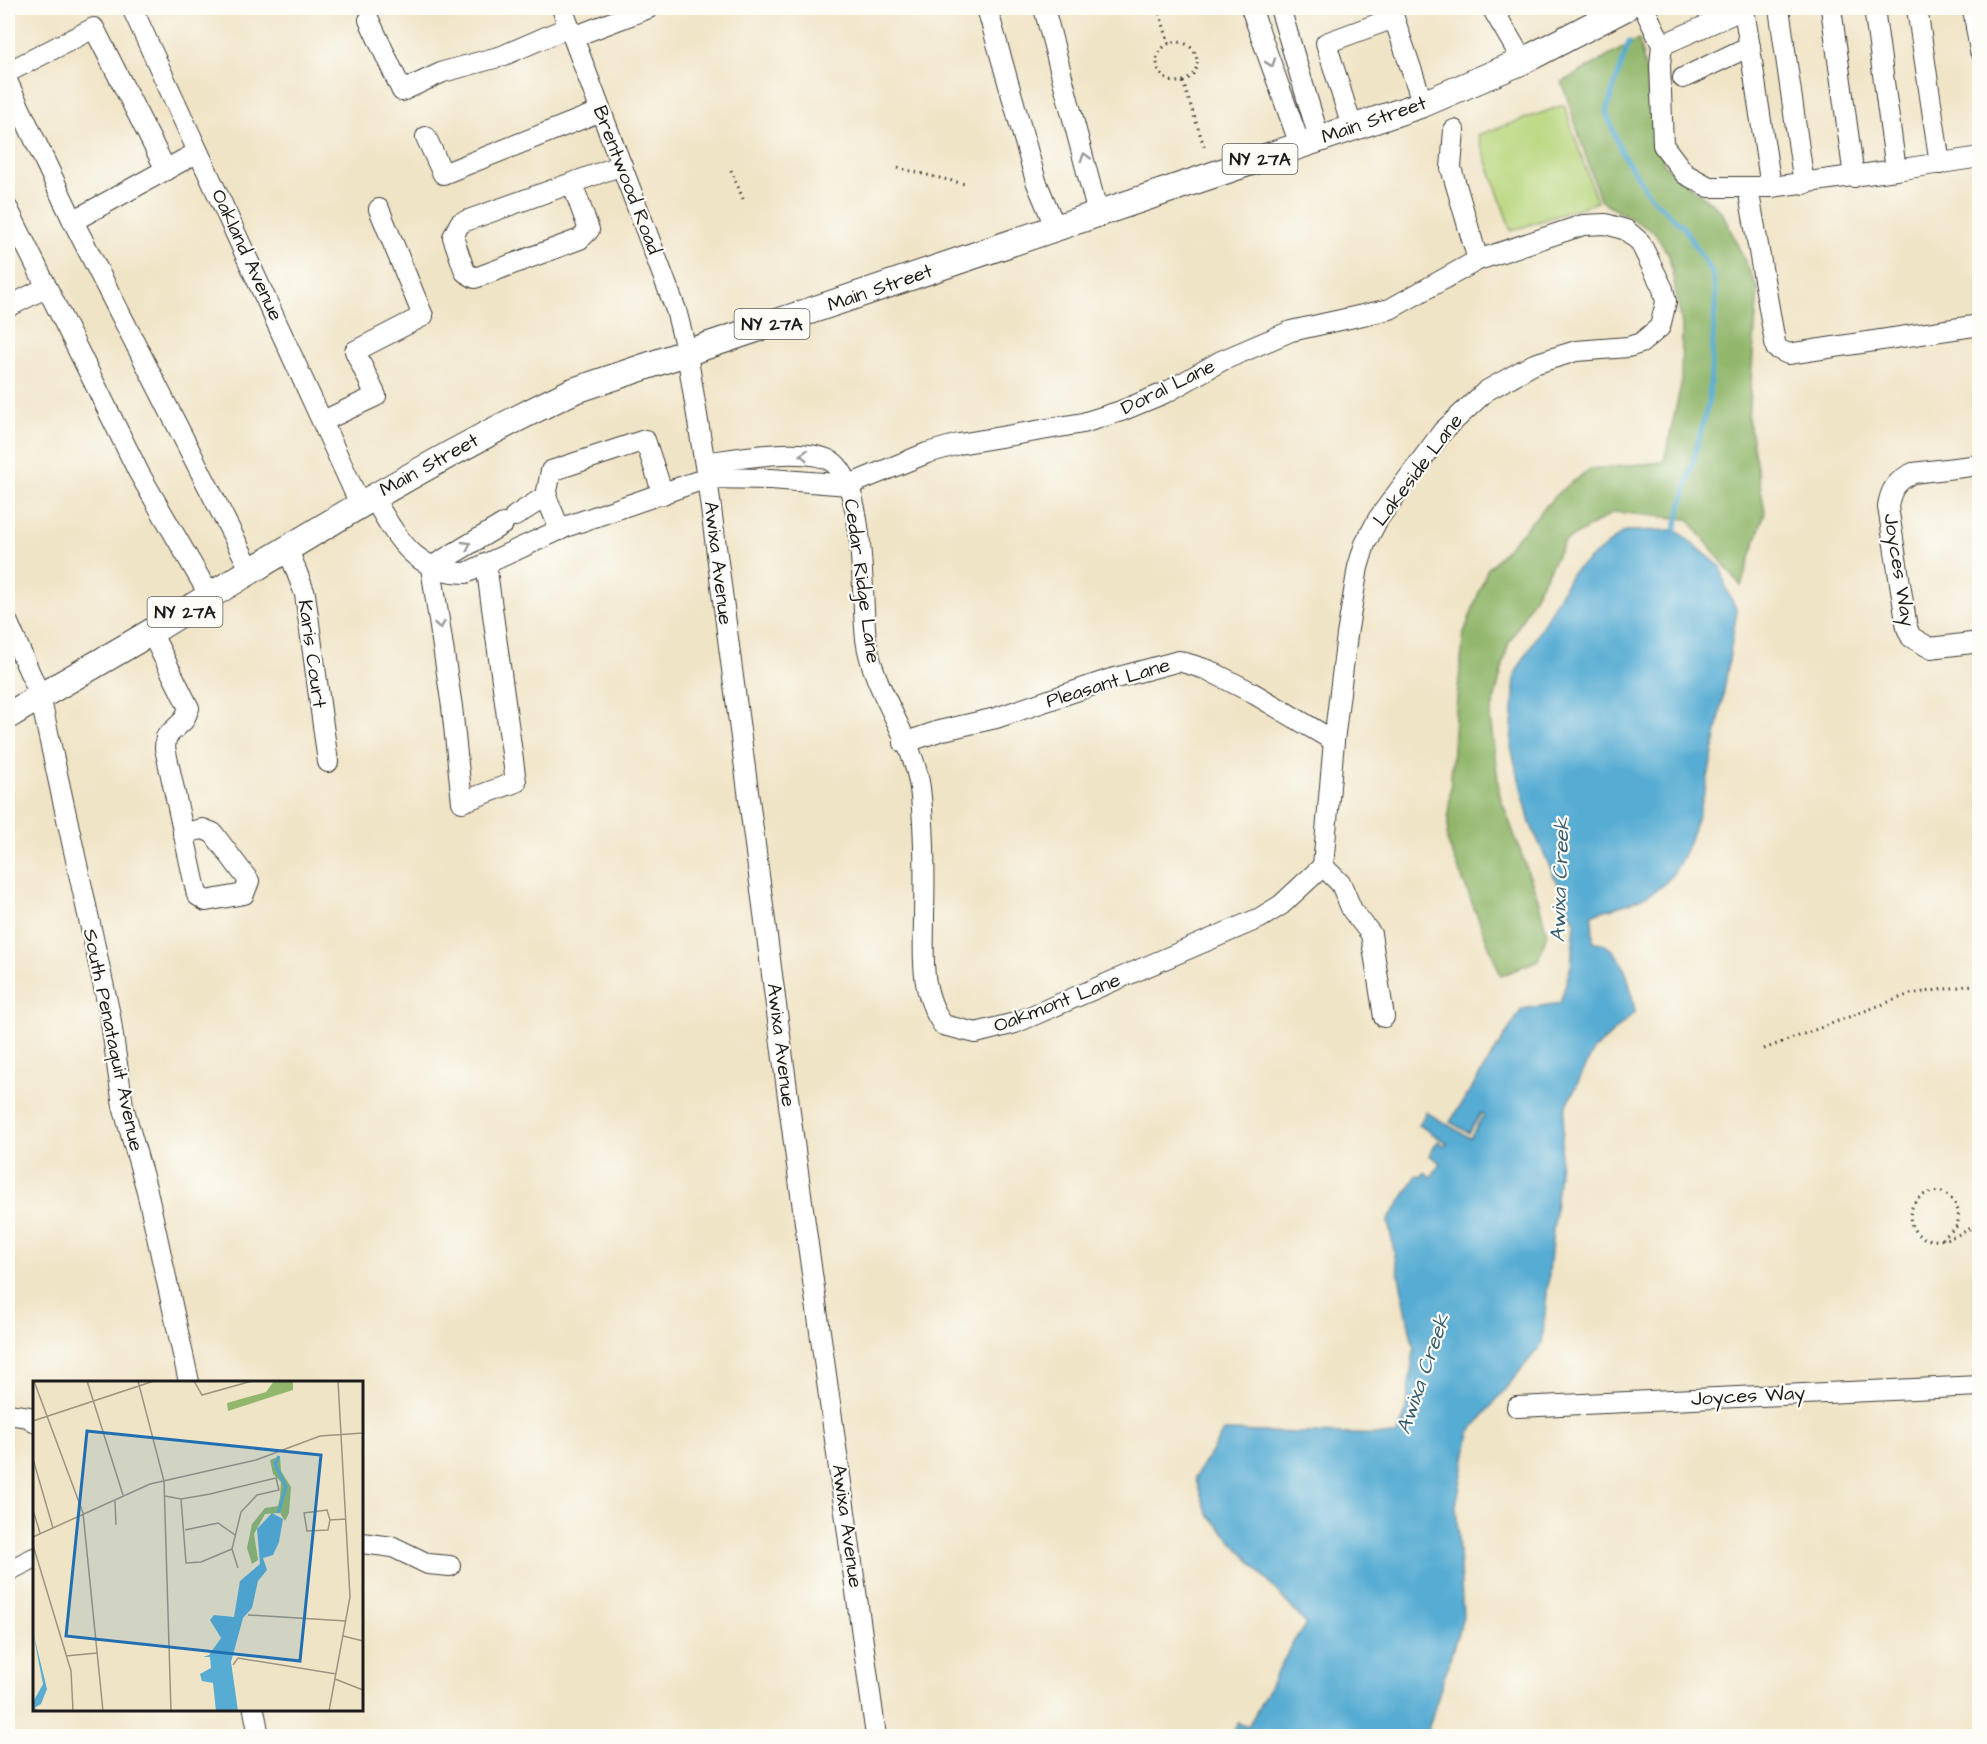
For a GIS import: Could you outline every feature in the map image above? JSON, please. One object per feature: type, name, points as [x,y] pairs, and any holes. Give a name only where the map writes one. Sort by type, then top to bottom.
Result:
[{"type":"main road","name":"Main Street","points":[[8,716],[152,632],[366,500],[501,425],[573,391],[1423,104],[1523,61],[1625,8]]},
{"type":"street","name":"Oakland Avenue","points":[[132,8],[323,421],[366,500],[399,543],[431,567]]},
{"type":"street","name":"Brentwood Road","points":[[562,8],[676,310],[687,353]]},
{"type":"street","points":[[369,20],[402,91],[443,72],[502,56],[649,8]]},
{"type":"street","points":[[987,8],[1036,181],[1056,229]]},
{"type":"street","points":[[1044,8],[1098,214]]},
{"type":"street","points":[[1251,8],[1310,142]]},
{"type":"street","points":[[1280,8],[1310,142]]},
{"type":"street","points":[[1492,8],[1523,61]]},
{"type":"street","points":[[1644,8],[1662,45],[1660,98],[1664,145],[1669,155],[1685,174],[1709,187],[1771,188],[1980,157]]},
{"type":"street","points":[[1662,45],[1745,8],[1771,188]]},
{"type":"street","points":[[1779,8],[1804,184]]},
{"type":"street","points":[[1831,8],[1854,177]]},
{"type":"street","points":[[1874,8],[1896,170]]},
{"type":"street","points":[[1917,8],[1940,164]]},
{"type":"street","points":[[1973,8],[1978,27],[1980,51]]},
{"type":"street","points":[[1352,127],[1326,43],[1394,18],[1423,104]]},
{"type":"street","points":[[8,72],[94,28],[166,170]]},
{"type":"street","points":[[1683,78],[1750,46]]},
{"type":"street","points":[[8,83],[73,221],[251,572]]},
{"type":"street","points":[[426,137],[443,174],[601,111]]},
{"type":"street","points":[[1454,130],[1452,168],[1478,260]]},
{"type":"street","points":[[73,221],[198,152]]},
{"type":"street","points":[[572,183],[589,230],[580,239],[475,278],[465,272],[453,237],[460,223],[622,165]]},
{"type":"street","points":[[1748,188],[1776,348],[1788,354],[1980,325]]},
{"type":"street","points":[[8,209],[13,233],[45,288],[139,472],[210,596]]},
{"type":"street","points":[[323,421],[376,396],[355,351],[423,316],[379,209]]},
{"type":"street","name":"Lakeside Lane","points":[[1323,866],[1334,741],[1352,598],[1365,544],[1388,504],[1443,431],[1464,409],[1507,377],[1534,364],[1576,351],[1628,347],[1641,343],[1660,327],[1664,316],[1666,302],[1664,289],[1640,242],[1626,230],[1606,224],[1582,225],[1478,260]]},
{"type":"street","name":"Doral Lane","points":[[706,471],[849,485],[885,469],[948,447],[994,437],[1045,431],[1121,411],[1167,392],[1230,357],[1291,332],[1390,309],[1478,260]]},
{"type":"street","points":[[8,307],[45,288]]},
{"type":"street","name":"Awixa Avenue","points":[[687,353],[706,471],[817,1264],[876,1737]]},
{"type":"street","points":[[560,530],[546,496],[551,471],[645,440],[663,494]]},
{"type":"street","points":[[431,567],[451,573],[466,573],[560,530],[663,494],[706,471],[771,455],[811,454],[837,465],[849,485]]},
{"type":"street","name":"Joyces Way","points":[[1980,465],[1913,473],[1903,477],[1889,496],[1888,507],[1911,638],[1930,648],[1980,642]]},
{"type":"street","name":"Cedar Ridge Lane","points":[[849,485],[859,532],[866,640],[874,670],[904,743]]},
{"type":"street","points":[[431,567],[546,496]]},
{"type":"street","name":"Karis Court","points":[[288,549],[305,594],[328,762]]},
{"type":"street","points":[[431,567],[452,707],[462,802],[516,782],[486,564]]},
{"type":"street","name":"South Penataquit Avenue","points":[[8,622],[40,696],[110,1015],[123,1106],[147,1191],[189,1381]]},
{"type":"street","points":[[152,632],[189,708],[184,720],[166,737],[165,748],[183,833]]},
{"type":"street","name":"Pleasant Lane","points":[[904,743],[939,731],[996,718],[1108,680],[1179,661],[1209,670],[1334,741]]},
{"type":"street","name":"Oakmont Lane","points":[[904,743],[919,785],[922,815],[923,966],[927,996],[943,1025],[956,1030],[976,1033],[1015,1023],[1260,918],[1281,905],[1323,866]]},
{"type":"street","points":[[1323,866],[1341,885],[1352,910],[1371,934],[1384,1017]]},
{"type":"street","name":"Joyces Way","points":[[1516,1407],[1980,1386]]},
{"type":"street","points":[[8,1414],[29,1417],[33,1421]]},
{"type":"street","points":[[363,1543],[393,1547],[428,1564],[450,1566]]},
{"type":"street","points":[[8,1571],[33,1558]]},
{"type":"street","points":[[254,1711],[260,1737]]},
{"type":"path","points":[[1158,8],[1169,43]]},
{"type":"path","points":[[1169,43],[1186,45],[1195,54],[1196,68],[1183,82],[1170,81],[1159,73],[1158,54],[1169,43]]},
{"type":"path","points":[[1183,82],[1204,149]]},
{"type":"path","points":[[898,168],[965,184]]},
{"type":"path","points":[[731,170],[742,199]]},
{"type":"path","points":[[1764,1049],[1911,994],[1980,984]]},
{"type":"path","points":[[1942,1239],[1957,1226],[1959,1213],[1956,1205],[1942,1192],[1927,1193],[1915,1202],[1911,1209],[1914,1229],[1923,1237],[1942,1239],[1960,1234],[1980,1223]]},
{"type":"green space","points":[[1639,39],[1664,164],[1722,212],[1758,289],[1748,418],[1765,512],[1741,586],[1688,519],[1614,512],[1564,542],[1508,645],[1490,717],[1500,796],[1538,899],[1547,934],[1538,960],[1501,976],[1447,840],[1455,717],[1464,633],[1487,570],[1559,492],[1590,469],[1664,462],[1681,385],[1682,325],[1669,255],[1654,232],[1600,200],[1562,82]]},
{"type":"green space","points":[[1564,105],[1597,202],[1511,231],[1478,135]]},
{"type":"water","points":[[1676,530],[1721,567],[1726,588],[1737,611],[1712,756],[1692,833],[1679,863],[1664,884],[1639,899],[1592,914],[1593,941],[1613,951],[1619,959],[1628,979],[1635,1012],[1594,1050],[1565,1109],[1542,1344],[1470,1432],[1456,1505],[1463,1616],[1426,1736],[1231,1736],[1238,1723],[1248,1727],[1294,1641],[1306,1624],[1207,1513],[1195,1477],[1224,1431],[1397,1435],[1405,1415],[1414,1350],[1388,1221],[1417,1175],[1421,1177],[1425,1172],[1431,1177],[1441,1163],[1429,1155],[1438,1141],[1445,1146],[1447,1143],[1419,1125],[1426,1112],[1470,1138],[1484,1114],[1481,1113],[1469,1133],[1450,1122],[1522,1009],[1560,1003],[1571,966],[1575,922],[1530,823],[1511,747],[1515,674],[1572,573],[1625,531]]},
{"type":"waterway","name":"Awixa Creek","points":[[1629,42],[1606,112],[1622,153],[1650,196],[1684,228],[1712,273],[1716,295],[1709,400],[1674,535]]}]
